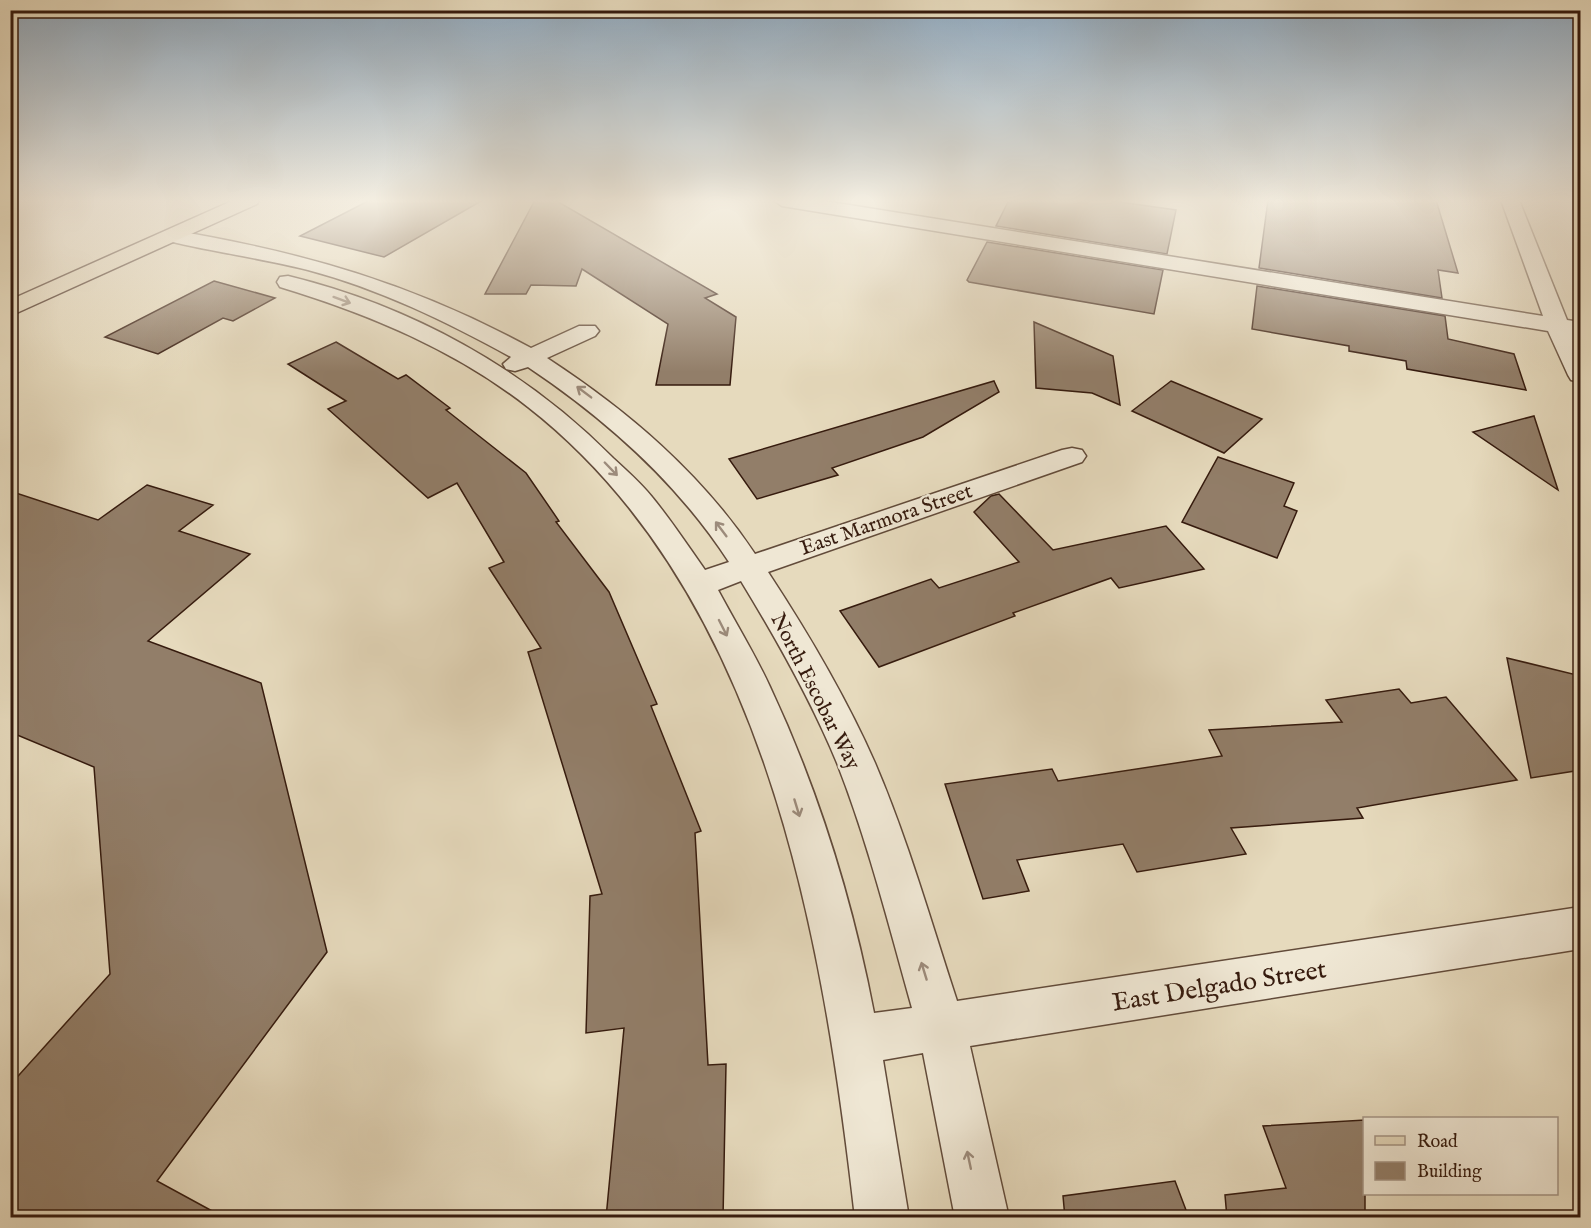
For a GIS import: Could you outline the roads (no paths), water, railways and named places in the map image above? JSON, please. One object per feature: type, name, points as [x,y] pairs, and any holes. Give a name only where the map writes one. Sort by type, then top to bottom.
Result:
[{"type":"main road","points":[[10,309],[124,257]]},
{"type":"street","points":[[202,257],[324,293],[363,307],[425,334],[496,372],[567,426],[629,488],[700,584],[766,720],[794,796],[824,892],[844,971],[882,1218]]},
{"type":"street","name":"North Escobar Way","points":[[280,257],[361,280],[442,310],[480,327],[531,356],[587,394],[647,447],[696,496],[749,566],[813,677],[848,745],[891,861],[941,1027],[982,1218]]},
{"type":"street","points":[[1165,257],[1569,327]]},
{"type":"street","points":[[1537,257],[1569,327],[1581,375]]},
{"type":"street","points":[[496,372],[587,331]]},
{"type":"street","name":"East Marmora Street","points":[[700,584],[1072,456]]},
{"type":"street","name":"East Delgado Street","points":[[856,1040],[1581,928]]}]
